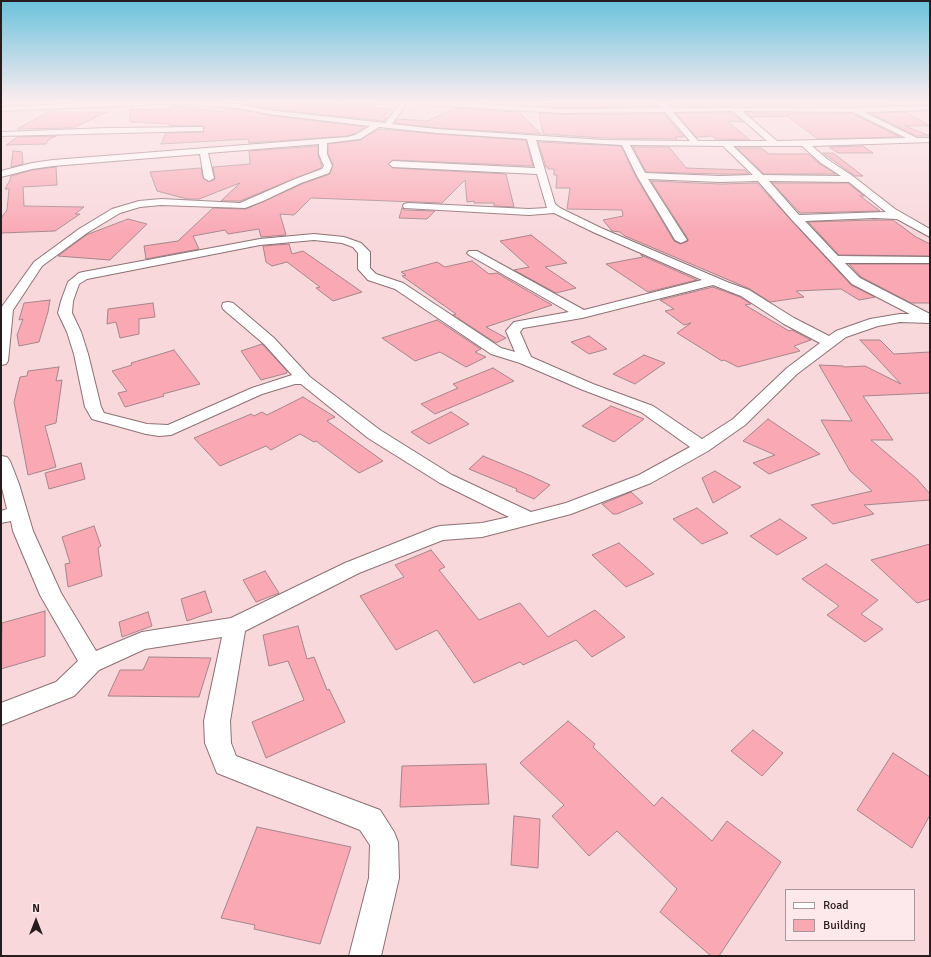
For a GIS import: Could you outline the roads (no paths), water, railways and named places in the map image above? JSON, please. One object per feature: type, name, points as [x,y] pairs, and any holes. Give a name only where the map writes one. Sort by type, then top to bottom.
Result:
[{"type":"street","points":[[1,174],[32,166],[53,163],[261,147]]},
{"type":"street","points":[[1,362],[6,310],[38,264],[83,231],[116,211],[139,204],[161,202],[241,206],[260,199],[298,181],[326,171],[328,166],[323,154],[323,147]]},
{"type":"street","points":[[533,147],[550,205],[556,210],[715,281],[746,293],[789,321],[829,342]]},
{"type":"street","points":[[627,147],[642,176],[680,240]]},
{"type":"street","points":[[729,147],[761,178],[834,259],[856,280],[929,318]]},
{"type":"street","points":[[807,147],[898,216],[930,234]]},
{"type":"street","points":[[204,151],[205,163],[209,178]]},
{"type":"street","points":[[393,164],[540,171]]},
{"type":"street","points":[[642,176],[720,179],[851,179]]},
{"type":"street","points":[[408,206],[529,212],[556,210]]},
{"type":"street","points":[[796,218],[874,215],[898,216]]},
{"type":"street","points":[[305,380],[294,379],[257,391],[171,430],[159,431],[146,429],[98,416],[93,407],[77,339],[65,313],[72,286],[77,279],[92,274],[260,242],[314,237],[330,237],[344,240],[357,245],[364,252],[364,270],[372,277],[399,286],[496,351],[525,360],[588,387],[647,409],[702,447]]},
{"type":"street","points":[[473,253],[582,314]]},
{"type":"street","points":[[834,259],[930,260]]},
{"type":"street","points":[[525,360],[513,331],[519,324],[582,314],[715,281]]},
{"type":"street","points":[[228,306],[269,341],[305,380],[374,434],[446,479],[528,518]]},
{"type":"street","points":[[1,714],[66,689],[91,663],[142,641],[235,626],[352,568],[440,533],[482,530],[571,508],[645,479],[702,447],[739,422],[792,371],[841,334],[875,322],[900,318],[929,318]]},
{"type":"street","points":[[1,461],[10,484],[10,514],[24,531],[51,595],[91,663]]},
{"type":"street","points":[[235,626],[217,721],[218,744],[226,764],[370,820],[384,842],[384,878],[364,956]]}]
